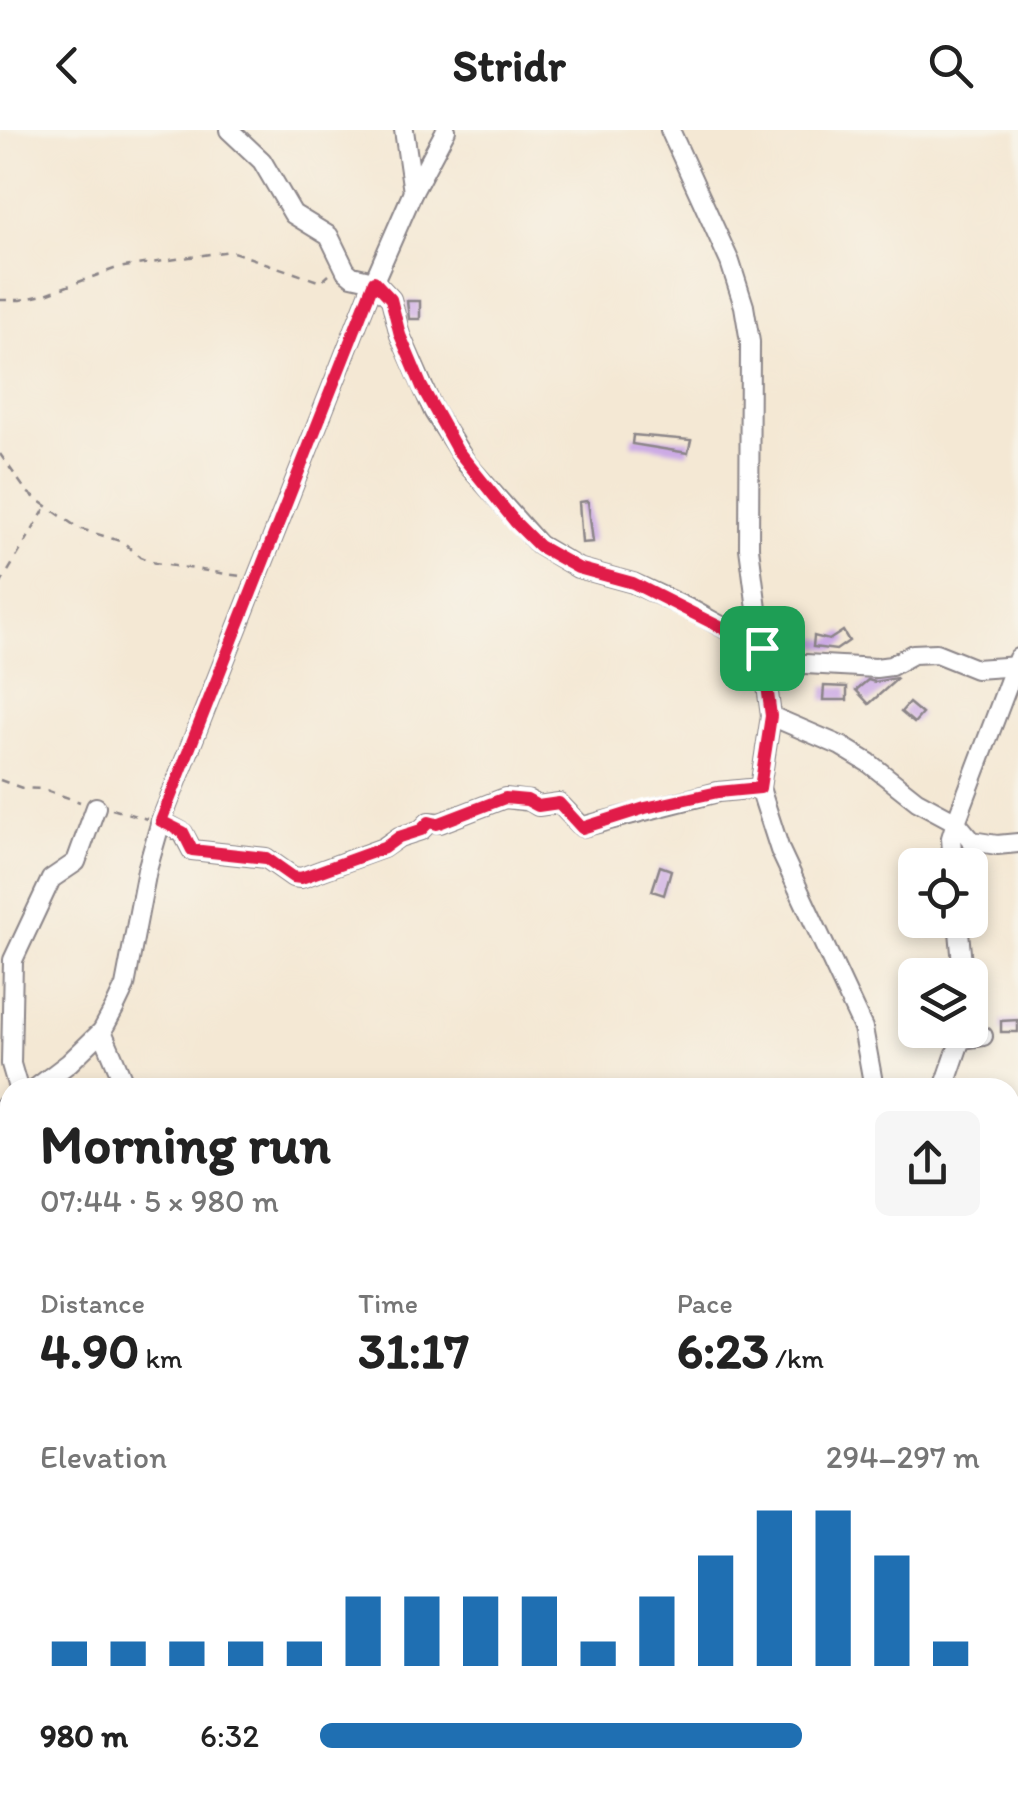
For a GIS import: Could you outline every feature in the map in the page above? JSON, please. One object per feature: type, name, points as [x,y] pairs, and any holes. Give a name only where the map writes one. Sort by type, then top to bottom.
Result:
[{"type":"street","points":[[228,130],[262,161],[293,214],[329,236],[346,271],[374,281],[391,299],[400,335],[422,387],[457,450],[539,546],[578,568],[633,583],[788,664],[891,666],[913,654],[936,653],[976,669],[1017,663],[956,822],[952,848]]},
{"type":"street","points":[[404,130],[413,192]]},
{"type":"street","points":[[50,1078],[102,1031],[124,986],[161,821],[374,281],[413,192],[446,130]]},
{"type":"street","points":[[670,130],[730,262],[744,306],[752,384],[749,548],[771,716],[760,788],[780,850],[863,1028],[872,1078]]},
{"type":"street","points":[[771,716],[869,763],[917,800],[956,822],[972,841],[1018,844]]},
{"type":"street","points":[[161,821],[183,832],[192,850],[266,858],[293,877],[301,878],[384,848],[429,822],[437,824],[505,798],[527,800],[538,806],[559,803],[582,828],[645,808],[718,792],[760,788]]},
{"type":"street","points":[[15,1078],[11,1064],[13,960],[50,879],[76,862],[96,808]]},
{"type":"street","points":[[102,1031],[122,1078]]},
{"type":"street","points":[[948,1078],[958,1048]]},
{"type":"path","points":[[0,300],[20,300],[117,268],[182,256],[230,252],[321,282],[344,263]]},
{"type":"path","points":[[0,454],[18,483],[78,528],[122,542],[154,564],[196,568],[254,582]]},
{"type":"path","points":[[0,585],[46,506]]},
{"type":"path","points":[[0,780],[22,788],[43,789],[96,808],[161,821]]},
{"type":"building","points":[[407,301],[420,301],[420,319],[409,319]]},
{"type":"building","points":[[633,435],[691,440],[688,453],[632,444]]},
{"type":"building","points":[[588,501],[593,542],[582,543],[579,502]]},
{"type":"building","points":[[843,631],[849,641],[836,650],[813,647],[814,636],[829,640]]},
{"type":"building","points":[[896,678],[869,704],[856,690],[868,680]]},
{"type":"building","points":[[824,686],[847,687],[847,700],[823,700]]},
{"type":"building","points":[[909,703],[922,714],[914,723],[901,712]]},
{"type":"building","points":[[660,866],[671,870],[664,895],[652,891]]},
{"type":"building","points":[[1018,1020],[1018,1032],[1001,1032],[1001,1021]]},
{"type":"route","points":[[374,281],[396,309],[400,335],[422,387],[457,450],[539,546],[578,568],[633,583],[762,648],[771,716],[760,788],[718,792],[645,808],[582,828],[559,803],[538,806],[527,800],[505,798],[437,824],[429,822],[384,848],[301,878],[293,877],[266,858],[192,850],[183,832],[161,821],[374,281]]}]
